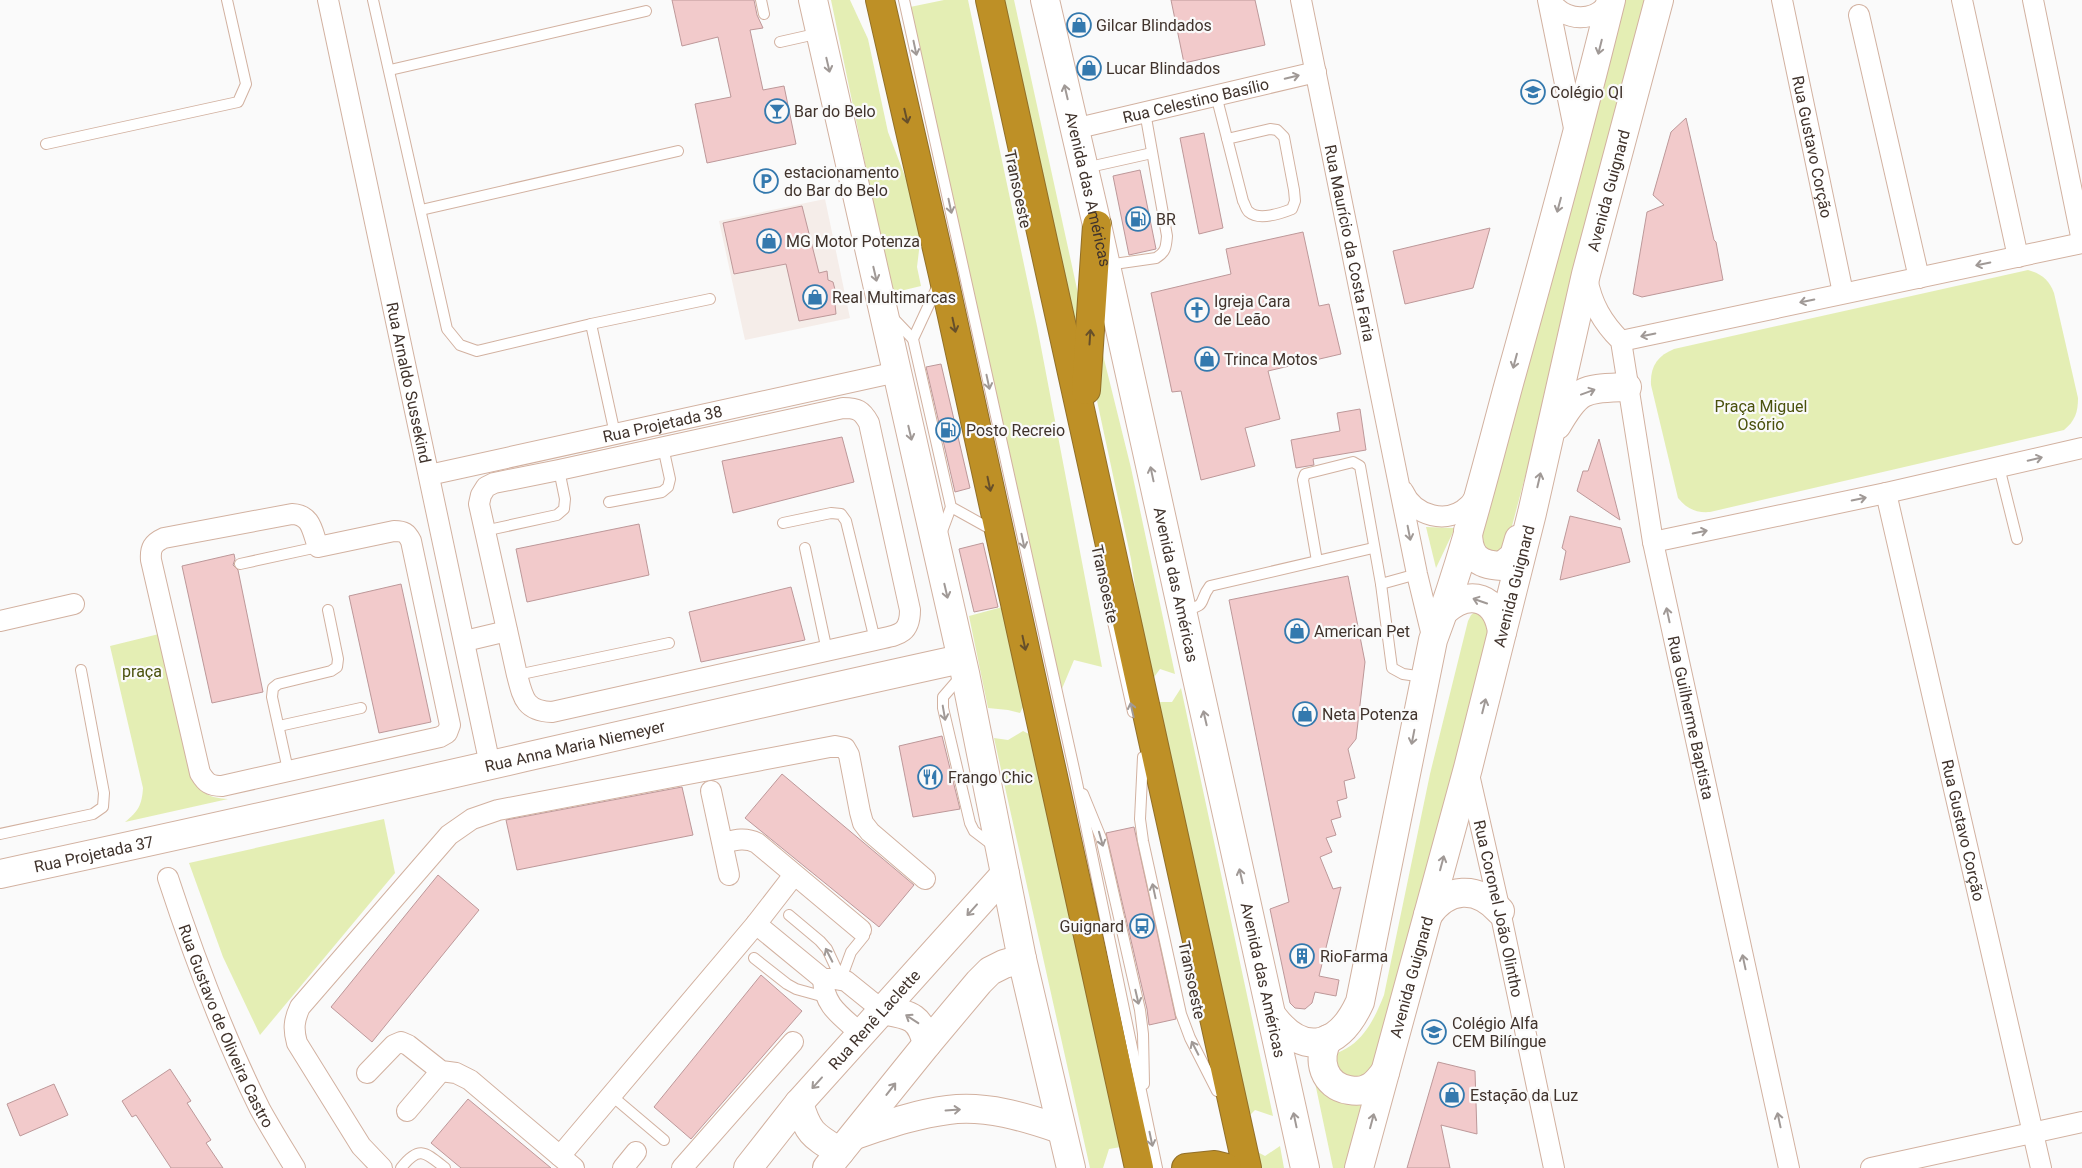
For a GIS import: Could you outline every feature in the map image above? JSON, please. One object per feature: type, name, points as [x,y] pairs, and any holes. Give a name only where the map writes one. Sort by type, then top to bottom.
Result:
[{"type":"highway","points":[[859,0],[896,75]]},
{"type":"highway","points":[[880,0],[943,275],[1139,1168]]},
{"type":"highway","points":[[990,0],[1084,421],[1235,1166],[1215,1165],[1186,1168]]},
{"type":"highway","points":[[1084,421],[1097,225]]},
{"type":"street","name":"Rua Arnaldo Sussekind","points":[[328,0],[490,765]]},
{"type":"street","points":[[813,0],[963,666],[1022,959],[1060,1130],[1071,1168]]},
{"type":"street","name":"Avenida das Américas","points":[[1045,0],[1097,225],[1305,1168]]},
{"type":"street","name":"Rua Maurício da Costa Faria","points":[[1300,0],[1417,574],[1433,640]]},
{"type":"street","points":[[1549,0],[1567,16],[1578,18],[1589,17],[1599,13],[1611,0]]},
{"type":"street","points":[[1549,0],[1577,139]]},
{"type":"street","points":[[1273,1017],[1283,1030],[1296,1039],[1310,1042],[1328,1039],[1343,1029],[1353,1017],[1360,1002],[1433,640],[1444,611],[1479,492],[1577,139],[1611,0]]},
{"type":"street","name":"Avenida Guignard","points":[[1359,1168],[1468,768],[1532,514],[1586,274],[1660,0]]},
{"type":"street","name":"Rua Gustavo Corção","points":[[1782,0],[1843,294]]},
{"type":"street","points":[[1962,0],[2018,257]]},
{"type":"street","points":[[1586,274],[1590,293],[1597,311],[1607,327],[1621,341],[2082,242],[2033,0]]},
{"type":"street","points":[[1859,15],[1919,278]]},
{"type":"street","name":"Rua Celestino Basílio","points":[[1074,129],[1316,72]]},
{"type":"street","name":"Rua Guilherme Baptista","points":[[1621,341],[1653,542],[1789,1168]]},
{"type":"street","name":"Rua Projetada 38","points":[[429,475],[896,372]]},
{"type":"street","points":[[1548,442],[1575,397],[1588,390],[1627,387]]},
{"type":"street","points":[[843,408],[855,408],[863,412],[869,423],[910,610],[910,620],[906,629],[898,635],[552,712],[540,712],[530,707],[523,698],[479,504],[481,495],[486,487],[494,483],[559,470],[843,408]]},
{"type":"street","points":[[1653,542],[1886,493],[2082,448]]},
{"type":"street","name":"Rua Maurício da Costa Faria","points":[[1400,485],[1407,501],[1420,512],[1436,517],[1453,515],[1468,506],[1479,492]]},
{"type":"street","name":"Rua Gustavo Corção","points":[[1886,493],[2040,1168]]},
{"type":"street","points":[[292,514],[302,515],[308,521],[318,547],[402,531],[412,541],[415,559],[450,716],[450,725],[447,733],[440,737],[222,786],[213,786],[205,782],[200,773],[151,560],[150,550],[155,542],[164,538],[292,514]]},
{"type":"street","points":[[1468,531],[1468,547],[1476,558],[1488,565],[1502,566],[1514,556],[1525,522],[1532,514]]},
{"type":"street","points":[[415,559],[444,553]]},
{"type":"street","points":[[1444,611],[1454,602],[1467,598],[1481,600],[1492,606],[1500,618],[1502,632]]},
{"type":"street","points":[[0,621],[74,604]]},
{"type":"street","points":[[465,641],[507,631]]},
{"type":"street","name":"Rua Anna Maria Niemeyer","points":[[188,834],[490,765],[963,666]]},
{"type":"street","points":[[382,1168],[361,1146],[297,1043],[293,1031],[294,1019],[300,1007],[449,835],[472,819],[498,810],[835,746],[845,748],[849,755],[863,823],[870,832],[925,879]]},
{"type":"street","name":"Rua Coronel João Olintho","points":[[1468,768],[1554,1168]]},
{"type":"street","points":[[711,791],[729,875]]},
{"type":"street","name":"Rua Projetada 37","points":[[0,871],[188,834]]},
{"type":"street","points":[[723,843],[742,839],[757,843],[861,930]]},
{"type":"street","name":"Rua Renê Laclette","points":[[748,1168],[799,1104],[882,1010],[1002,863]]},
{"type":"street","points":[[367,1073],[394,1045],[400,1042],[408,1045],[441,1071],[456,1073],[470,1080],[567,1162],[612,1096],[756,924],[794,875]]},
{"type":"street","name":"Rua Gustavo de Oliveira Castro","points":[[168,878],[193,955],[226,1036],[261,1110],[295,1168]]},
{"type":"street","points":[[1428,915],[1435,905],[1445,897],[1469,892],[1481,895],[1492,902],[1500,911]]},
{"type":"street","points":[[756,924],[830,985],[861,1034]]},
{"type":"street","points":[[841,1152],[927,1044],[990,972],[1004,964],[1022,959]]},
{"type":"street","points":[[830,985],[846,981],[882,1010],[906,1014],[916,1020],[923,1030],[927,1044]]},
{"type":"street","points":[[1328,1039],[1324,1047],[1322,1060],[1324,1072],[1336,1086],[1355,1091],[1368,1089],[1385,1072]]},
{"type":"street","points":[[682,1168],[793,1042]]},
{"type":"street","points":[[407,1111],[441,1071]]},
{"type":"street","points":[[799,1104],[810,1132],[819,1140],[841,1152]]},
{"type":"street","points":[[841,1152],[905,1119],[947,1110],[991,1111],[1028,1118],[1060,1130]]},
{"type":"street","points":[[1871,1168],[2082,1122]]},
{"type":"street","points":[[623,1168],[636,1152]]},
{"type":"lane","points":[[46,144],[238,102],[246,84],[227,0]]},
{"type":"lane","points":[[373,0],[447,329],[460,344],[477,351],[591,324],[710,299]]},
{"type":"lane","points":[[761,0],[764,14]]},
{"type":"lane","points":[[904,0],[1076,778],[1157,1168]]},
{"type":"lane","points":[[390,70],[646,11]]},
{"type":"lane","points":[[780,42],[820,32]]},
{"type":"lane","points":[[1216,96],[1227,139],[1243,201],[1248,212],[1266,216],[1292,209],[1294,201],[1292,181],[1284,137],[1277,130],[1270,128],[1227,139]]},
{"type":"lane","points":[[1106,266],[1156,258],[1163,254],[1166,248],[1167,236],[1145,112]]},
{"type":"lane","points":[[421,210],[678,151]]},
{"type":"lane","points":[[1084,168],[1152,153]]},
{"type":"lane","points":[[913,339],[943,275]]},
{"type":"lane","points":[[882,305],[913,339],[951,507],[936,546]]},
{"type":"lane","points":[[591,324],[615,434]]},
{"type":"lane","points":[[608,502],[662,492],[668,487],[670,479],[663,447]]},
{"type":"lane","points":[[1317,561],[1303,480],[1305,474],[1353,462],[1360,466],[1373,548],[1381,584],[1392,668],[1402,674],[1425,677]]},
{"type":"lane","points":[[1999,467],[2017,539]]},
{"type":"lane","points":[[484,531],[557,515],[564,509],[565,499],[559,470]]},
{"type":"lane","points":[[951,507],[1000,535]]},
{"type":"lane","points":[[783,523],[831,513],[841,514],[846,521],[874,640]]},
{"type":"lane","points":[[240,564],[318,547]]},
{"type":"lane","points":[[805,548],[827,650]]},
{"type":"lane","points":[[1182,611],[1203,604],[1210,586],[1373,548]]},
{"type":"lane","points":[[1381,584],[1417,574]]},
{"type":"lane","name":"Transoeste","points":[[1105,585],[1135,722]]},
{"type":"lane","points":[[288,770],[272,697],[273,688],[278,684],[331,671],[337,667],[338,659],[328,610]]},
{"type":"lane","points":[[517,675],[669,643]]},
{"type":"lane","points":[[0,834],[93,814],[103,807],[104,792],[81,670]]},
{"type":"lane","points":[[279,726],[362,708]]},
{"type":"lane","points":[[1152,796],[1142,753],[1140,819],[1181,1014],[1190,1038],[1218,1096],[1208,1053]]},
{"type":"lane","points":[[1076,778],[1101,838],[1140,1010],[1143,1034],[1145,1110]]},
{"type":"lane","points":[[789,915],[827,949],[830,985]]},
{"type":"lane","points":[[830,985],[851,952],[864,936],[861,930]]},
{"type":"lane","points":[[754,958],[796,989],[830,985]]},
{"type":"lane","points":[[612,1096],[664,1140]]},
{"type":"lane","points":[[401,1168],[411,1156],[419,1152],[427,1154],[445,1168]]},
{"type":"shaded area","points":[[825,199],[850,318],[745,340],[719,221]]},
{"type":"green space","points":[[831,0],[850,0],[868,39],[888,132],[914,200],[921,234],[917,267],[921,286],[892,293]]},
{"type":"green space","points":[[944,0],[968,0],[1037,326],[1102,667],[1074,660],[1061,691],[910,7]]},
{"type":"green space","points":[[1001,0],[1014,0],[1084,321],[1082,364]]},
{"type":"green space","points":[[1623,0],[1647,0],[1543,398],[1538,428],[1508,541],[1504,550],[1496,554],[1482,548],[1481,534]]},
{"type":"green space","name":"Praça Miguel Osório","points":[[2028,270],[2044,278],[2050,284],[2054,293],[2078,398],[2075,416],[2064,430],[1710,512],[1700,512],[1692,509],[1678,498],[1651,385],[1653,368],[1663,355],[1674,349]]},
{"type":"green space","points":[[1103,355],[1131,468],[1175,674],[1160,669],[1149,684],[1131,559],[1096,396]]},
{"type":"green space","points":[[1426,527],[1455,528],[1436,568]]},
{"type":"green space","points":[[1006,606],[1025,703],[1020,713],[988,708],[969,616]]},
{"type":"green space","points":[[1479,609],[1494,618],[1348,1168],[1333,1168],[1310,1059],[1338,1053],[1358,1040],[1366,1031],[1384,995],[1430,774],[1468,621],[1471,615]]},
{"type":"green space","name":"praça","points":[[159,634],[192,779],[207,794],[216,798],[228,799],[125,822],[138,808],[142,799],[143,788],[110,646]]},
{"type":"green space","points":[[1181,688],[1273,1116],[1255,1110],[1245,1120],[1154,702],[1172,702]]},
{"type":"green space","points":[[1023,731],[1033,736],[1121,1147],[1109,1149],[1103,1168],[1090,1168],[994,738],[1008,740]]},
{"type":"green space","points":[[384,819],[395,873],[260,1035],[223,957],[189,863]]},
{"type":"green space","points":[[1280,1146],[1284,1168],[1254,1168],[1250,1148],[1265,1156]]},
{"type":"building","points":[[672,0],[754,0],[757,15],[763,28],[750,30],[763,90],[784,86],[796,144],[707,163],[695,104],[731,97],[718,37],[682,46]]},
{"type":"building","points":[[1171,0],[1255,0],[1265,45],[1184,63]]},
{"type":"building","points":[[1686,118],[1716,242],[1723,280],[1642,297],[1633,294],[1647,212],[1664,205],[1653,195],[1671,132]]},
{"type":"building","points":[[1204,133],[1223,228],[1199,234],[1180,138]]},
{"type":"building","points":[[1140,170],[1156,249],[1129,255],[1113,176]]},
{"type":"building","name":"MG Motor Potenza","points":[[802,206],[819,273],[827,271],[828,280],[833,282],[838,301],[835,304],[836,314],[799,321],[786,264],[734,274],[723,223]]},
{"type":"building","points":[[1490,228],[1473,288],[1405,304],[1393,251]]},
{"type":"building","points":[[1303,232],[1319,306],[1329,304],[1341,354],[1268,371],[1280,419],[1245,428],[1255,466],[1201,480],[1181,391],[1172,392],[1151,293],[1231,274],[1226,249]]},
{"type":"building","points":[[941,364],[970,488],[955,492],[926,367]]},
{"type":"building","points":[[1360,409],[1366,450],[1313,459],[1314,465],[1296,468],[1291,440],[1340,431],[1337,413]]},
{"type":"building","points":[[842,437],[854,482],[733,513],[722,461]]},
{"type":"building","points":[[1599,439],[1620,520],[1577,491],[1583,471],[1588,471]]},
{"type":"building","points":[[1570,516],[1621,528],[1630,562],[1560,580],[1566,551],[1562,548]]},
{"type":"building","points":[[639,524],[649,575],[527,602],[516,549]]},
{"type":"building","points":[[983,543],[998,607],[974,612],[959,549]]},
{"type":"building","points":[[234,554],[233,565],[238,570],[263,692],[212,703],[182,566]]},
{"type":"building","points":[[1348,576],[1365,662],[1356,739],[1348,749],[1355,778],[1344,781],[1347,798],[1337,801],[1341,817],[1331,820],[1336,835],[1326,838],[1332,852],[1320,857],[1333,889],[1341,887],[1319,976],[1339,980],[1336,996],[1315,992],[1312,1003],[1305,1009],[1295,1008],[1290,1003],[1270,909],[1289,902],[1229,600]]},
{"type":"building","points":[[401,584],[431,722],[379,733],[349,596]]},
{"type":"building","points":[[791,587],[805,640],[701,662],[689,612]]},
{"type":"building","name":"Frango Chic","points":[[942,736],[960,809],[913,817],[899,746]]},
{"type":"building","points":[[782,774],[914,885],[879,927],[745,818]]},
{"type":"building","points":[[682,787],[693,835],[517,870],[506,820]]},
{"type":"building","name":"Guignard","points":[[1134,827],[1176,1019],[1149,1025],[1147,1009],[1106,833]]},
{"type":"building","points":[[438,875],[479,910],[372,1042],[331,1007]]},
{"type":"building","points":[[761,975],[802,1011],[691,1139],[654,1107]]},
{"type":"building","name":"Estação da Luz","points":[[1438,1062],[1475,1071],[1477,1134],[1441,1125],[1450,1168],[1407,1168]]},
{"type":"building","points":[[170,1069],[191,1101],[187,1103],[211,1140],[206,1143],[223,1168],[171,1168],[136,1115],[132,1117],[122,1101]]},
{"type":"building","points":[[54,1084],[68,1115],[20,1136],[7,1104]]},
{"type":"building","points":[[468,1099],[551,1168],[461,1168],[431,1143]]},
{"type":"place","name":"Gilcar Blindados","points":[[1079,25]]},
{"type":"place","name":"Lucar Blindados","points":[[1089,68]]},
{"type":"place","name":"Colégio QI","points":[[1533,92]]},
{"type":"place","name":"Bar do Belo","points":[[777,111]]},
{"type":"place","name":"estacionamento do Bar do Belo","points":[[766,181]]},
{"type":"place","name":"BR","points":[[1138,219]]},
{"type":"place","name":"MG Motor Potenza","points":[[769,241]]},
{"type":"place","name":"Real Multimarcas","points":[[815,297]]},
{"type":"place","name":"Igreja Cara de Leão","points":[[1197,310]]},
{"type":"place","name":"Trinca Motos","points":[[1207,359]]},
{"type":"place","name":"Posto Recreio","points":[[948,430]]},
{"type":"place","name":"American Pet","points":[[1297,631]]},
{"type":"place","name":"Neta Potenza","points":[[1305,714]]},
{"type":"place","name":"Frango Chic","points":[[930,777]]},
{"type":"place","name":"Guignard","points":[[1142,926]]},
{"type":"place","name":"RioFarma","points":[[1302,956]]},
{"type":"place","name":"Colégio Alfa CEM Bilíngue","points":[[1434,1032]]},
{"type":"place","name":"Estação da Luz","points":[[1452,1095]]}]
